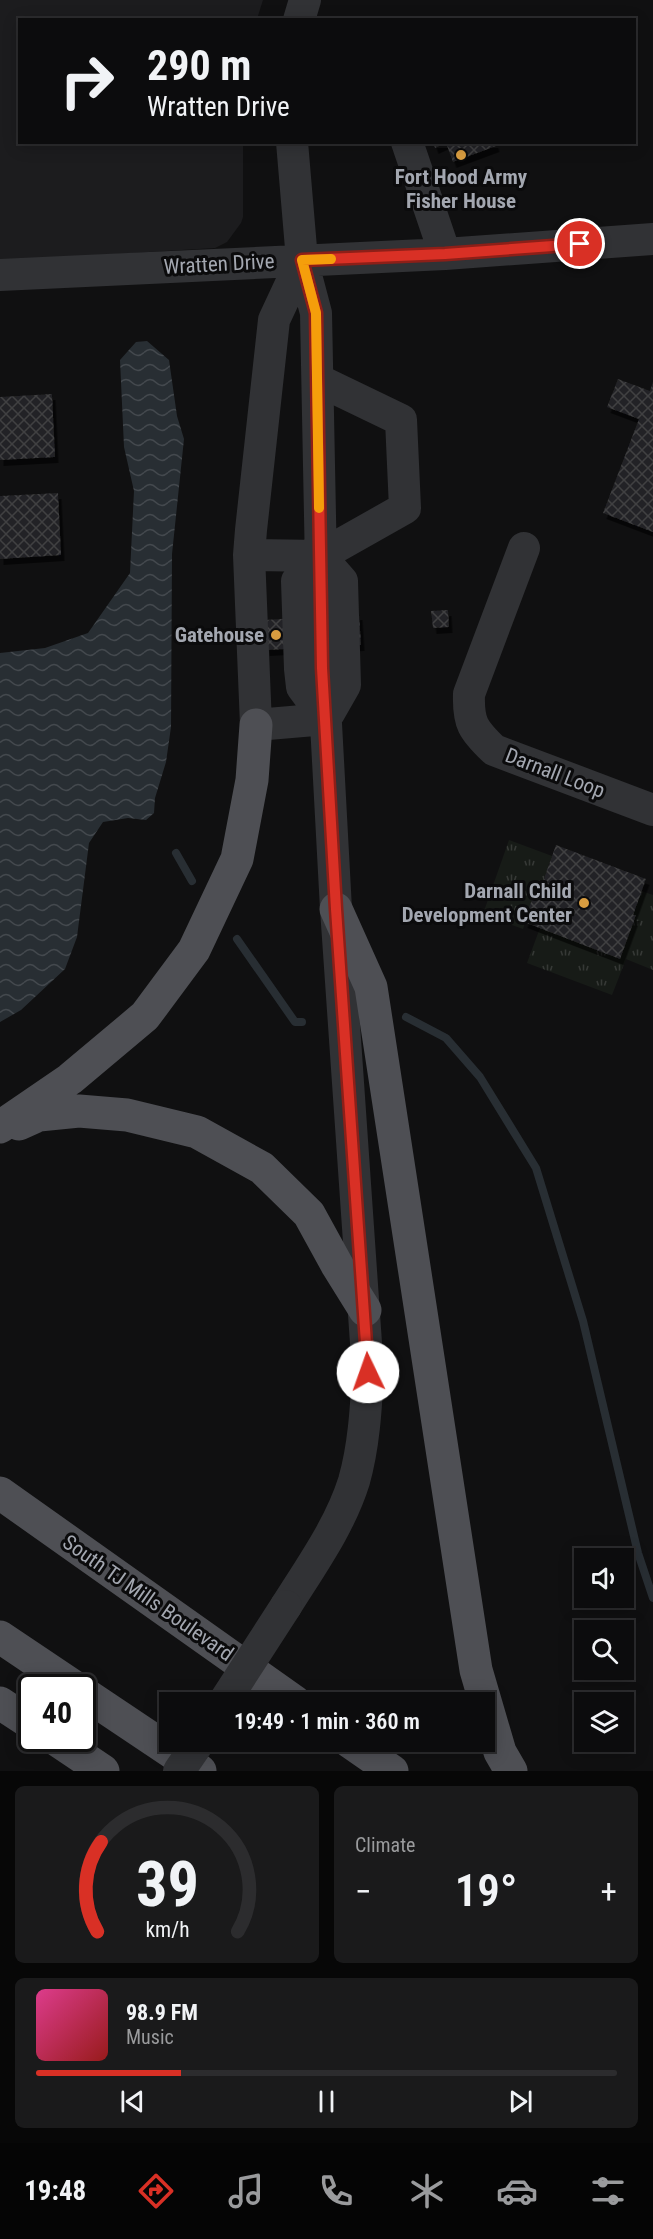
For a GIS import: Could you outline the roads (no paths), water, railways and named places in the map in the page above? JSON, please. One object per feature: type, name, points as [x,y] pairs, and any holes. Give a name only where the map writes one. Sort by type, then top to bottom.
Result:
[{"type":"main road","points":[[0,1126],[70,1079],[145,1016],[194,950],[237,859],[252,780],[256,724]]},
{"type":"main road","points":[[336,909],[371,987],[476,1670],[500,1752],[511,1771]]},
{"type":"main road","points":[[0,1132],[39,1115],[79,1111],[128,1115],[197,1132],[262,1168],[309,1214],[365,1310]]},
{"type":"main road","name":"South TJ Mills Boulevard","points":[[0,1493],[281,1692]]},
{"type":"main road","points":[[0,1637],[55,1674]]},
{"type":"main road","points":[[96,1701],[200,1771]]},
{"type":"main road","points":[[0,1703],[18,1715]]},
{"type":"main road","points":[[75,1752],[103,1771]]},
{"type":"main road","points":[[364,1752],[392,1771]]},
{"type":"street","points":[[300,18],[305,0]]},
{"type":"street","points":[[230,1692],[331,1535],[354,1481],[366,1418],[368,1372],[336,909],[326,719],[320,556],[316,313],[302,260],[292,144]]},
{"type":"street","points":[[408,144],[445,254]]},
{"type":"street","name":"Wratten Drive","points":[[0,275],[445,254],[653,239]]},
{"type":"street","points":[[302,260],[274,320],[249,555],[256,724],[326,719]]},
{"type":"street","points":[[249,555],[320,556],[405,508],[401,420],[318,380]]},
{"type":"street","name":"Darnall Loop","points":[[524,548],[470,694],[469,714],[479,735],[494,750],[653,810]]},
{"type":"street","points":[[179,1771],[191,1752]]},
{"type":"water","points":[[147,341],[169,360],[177,416],[184,439],[172,554],[171,727],[166,762],[155,798],[154,813],[146,820],[128,818],[103,822],[89,843],[77,937],[65,969],[21,1010],[0,1022],[0,653],[45,648],[88,633],[130,573],[134,491],[124,447],[120,360],[136,342]]},
{"type":"waterway","points":[[176,853],[192,881]]},
{"type":"waterway","points":[[237,939],[295,1022],[302,1022]]},
{"type":"waterway","points":[[406,1017],[446,1038],[480,1077],[536,1168],[583,1321],[638,1553],[653,1598]]},
{"type":"place","name":"Fort Hood Army Fisher House","points":[[461,155]]},
{"type":"place","name":"Gatehouse","points":[[276,635]]},
{"type":"place","name":"Darnall Child Development Center","points":[[584,903]]}]
